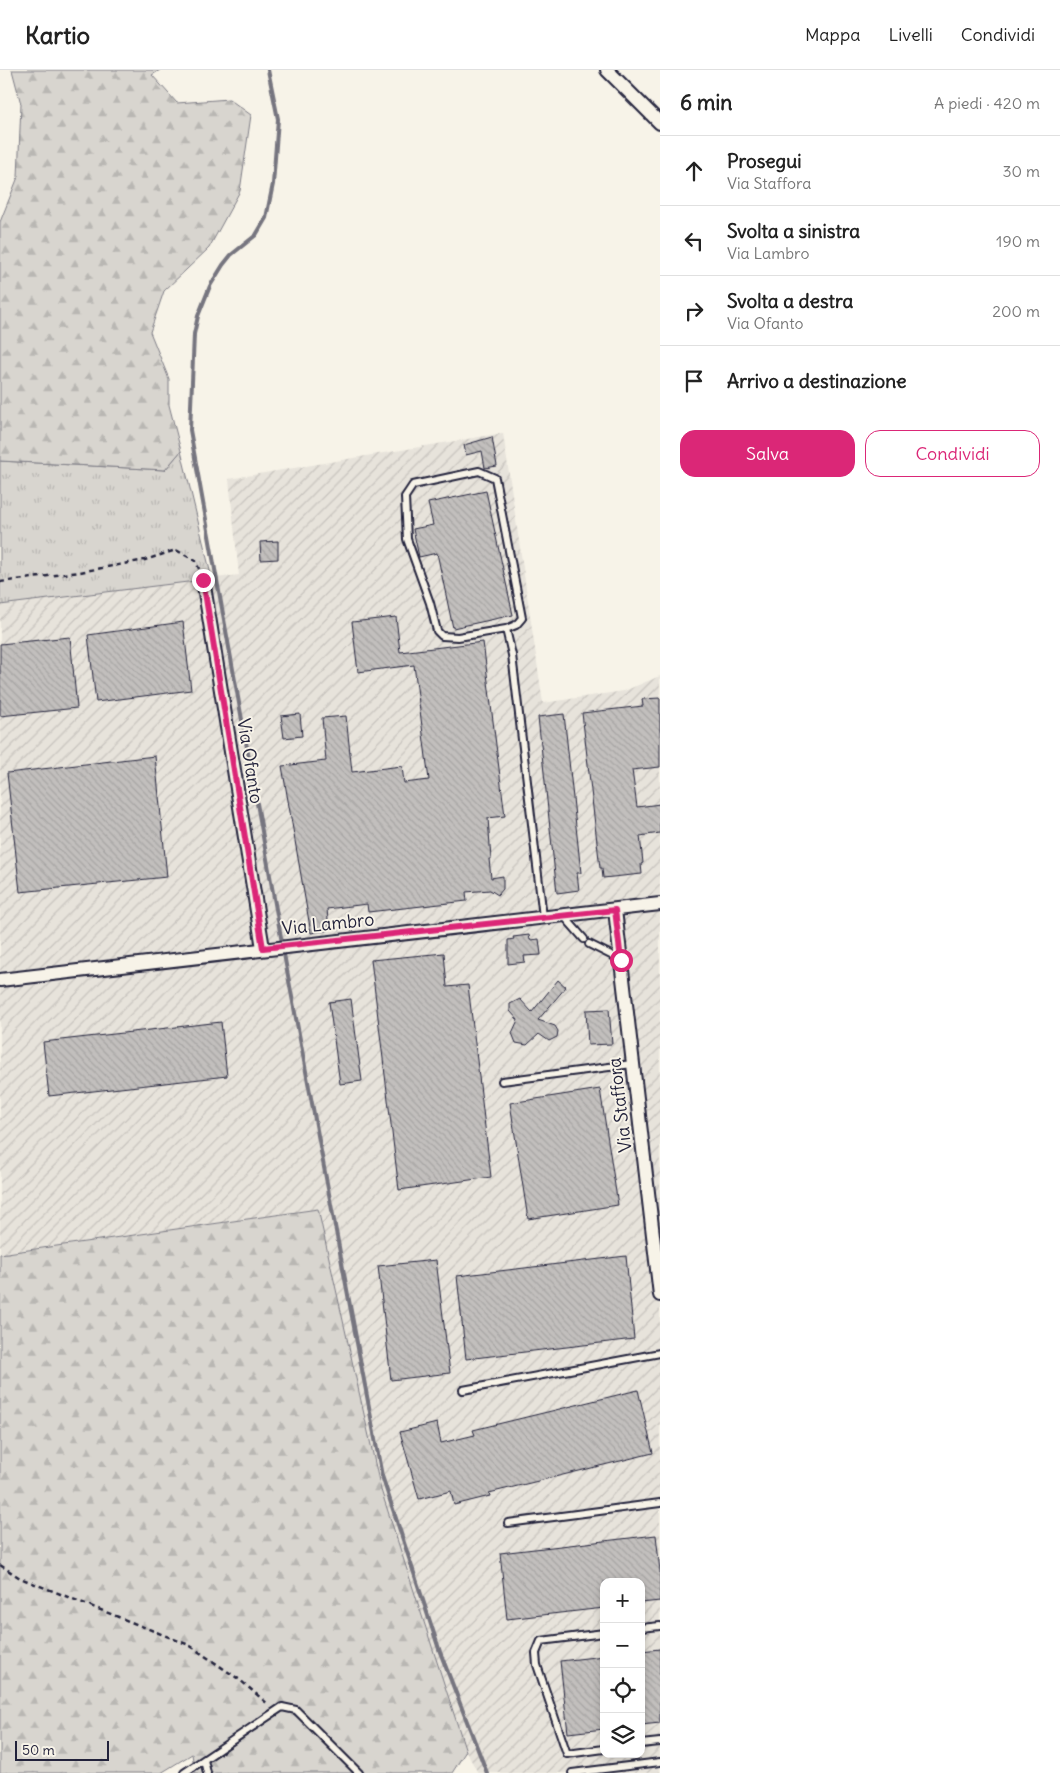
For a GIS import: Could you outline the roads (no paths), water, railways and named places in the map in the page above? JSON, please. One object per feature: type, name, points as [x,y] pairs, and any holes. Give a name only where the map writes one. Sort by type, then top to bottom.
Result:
[{"type":"street","points":[[607,70],[660,123]]},
{"type":"street","name":"Via Ofanto","points":[[203,580],[266,948]]},
{"type":"street","name":"Via Lambro","points":[[0,980],[660,904]]},
{"type":"street","name":"Via Staffora","points":[[615,910],[660,1295]]},
{"type":"lane","points":[[479,471],[495,478],[522,618],[516,626],[506,629],[458,637],[442,636],[436,631],[430,603],[407,539],[405,497],[413,485],[479,471]]},
{"type":"lane","points":[[506,629],[512,655],[543,917]]},
{"type":"lane","points":[[563,916],[584,939]]},
{"type":"lane","points":[[589,944],[621,960]]},
{"type":"lane","points":[[502,1081],[632,1064]]},
{"type":"lane","points":[[463,1390],[660,1353]]},
{"type":"lane","points":[[508,1523],[660,1503]]},
{"type":"lane","points":[[645,1628],[660,1626]]},
{"type":"lane","points":[[600,1634],[541,1641],[536,1653],[537,1665],[567,1754],[600,1750]]},
{"type":"lane","points":[[184,1773],[282,1707],[296,1710],[359,1773]]},
{"type":"lane","points":[[645,1744],[660,1742]]},
{"type":"lane","points":[[204,1760],[207,1773]]},
{"type":"lane","points":[[572,1773],[660,1762]]},
{"type":"waterway","points":[[268,70],[278,119],[273,184],[266,218],[256,235],[231,255],[223,265],[210,286],[198,316],[194,334],[190,430],[286,965],[382,1476],[440,1652],[487,1773]]}]
